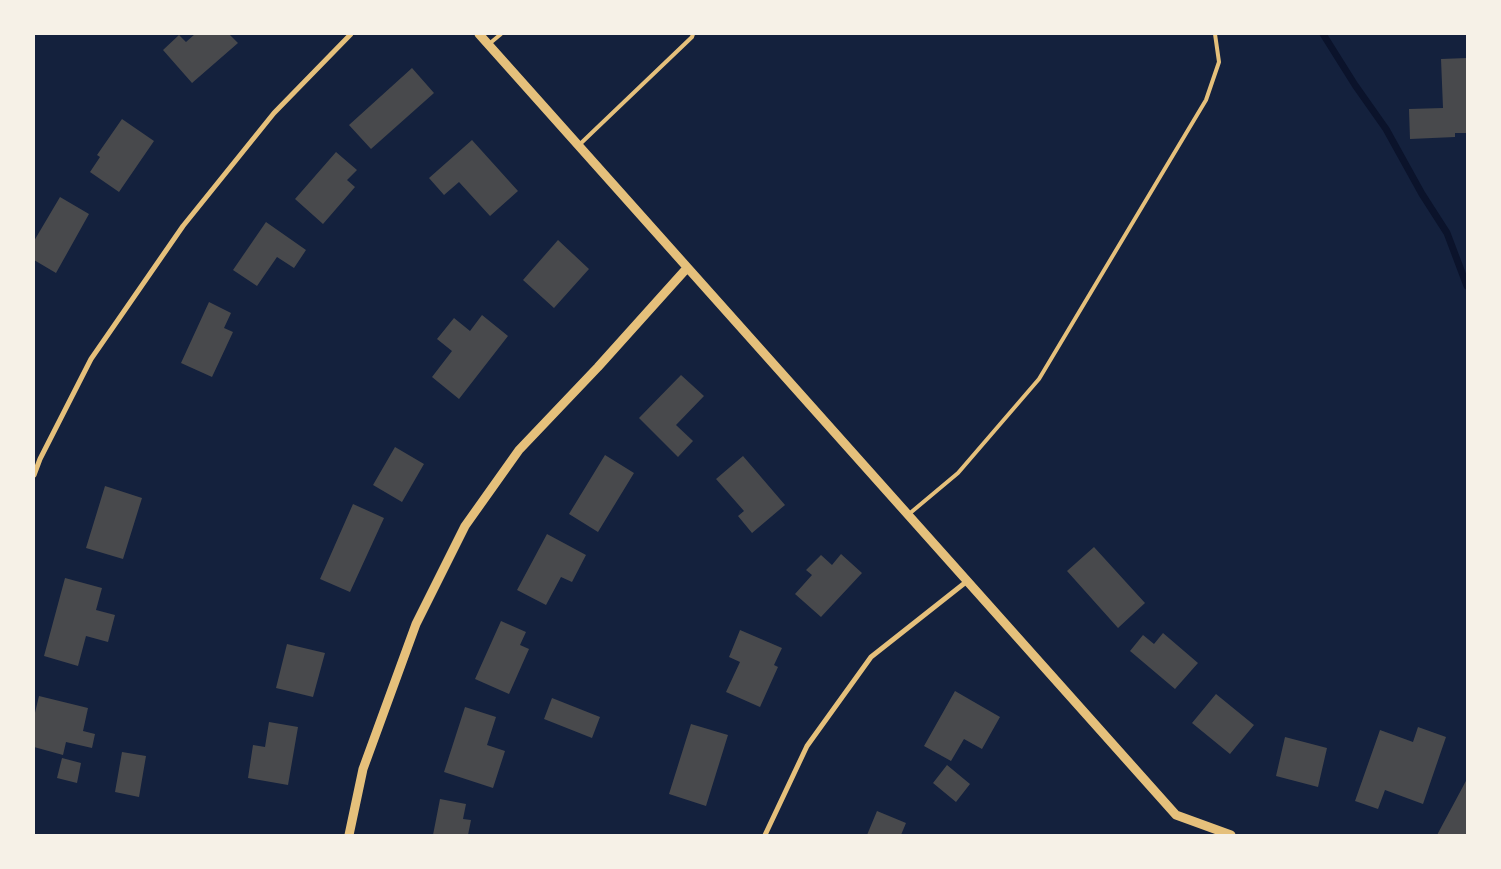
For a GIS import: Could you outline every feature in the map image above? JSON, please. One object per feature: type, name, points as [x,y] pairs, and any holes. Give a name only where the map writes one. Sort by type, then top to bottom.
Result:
[{"type":"street","points":[[34,475],[40,459],[91,359],[183,226],[274,113],[351,34]]},
{"type":"street","points":[[479,34],[966,582],[1176,815],[1231,835]]},
{"type":"street","points":[[349,835],[363,769],[416,624],[465,526],[519,450],[598,367],[687,268]]},
{"type":"street","points":[[765,835],[807,746],[871,657],[966,582]]},
{"type":"lane","points":[[489,45],[501,34]]},
{"type":"lane","points":[[578,146],[692,37],[692,34]]},
{"type":"lane","points":[[907,515],[958,473],[1039,379],[1206,100],[1219,62],[1215,34]]},
{"type":"building","points":[[195,34],[229,34],[238,43],[192,83],[163,50],[179,35],[186,42]]},
{"type":"building","points":[[1467,58],[1467,133],[1455,133],[1455,137],[1410,139],[1409,109],[1443,108],[1441,59]]},
{"type":"building","points":[[412,68],[434,93],[371,149],[349,125]]},
{"type":"building","points":[[122,119],[154,141],[119,192],[90,172],[100,157],[97,155]]},
{"type":"building","points":[[472,140],[518,191],[490,216],[459,182],[444,195],[429,178]]},
{"type":"building","points":[[336,152],[357,170],[347,180],[355,187],[323,224],[295,199]]},
{"type":"building","points":[[60,197],[89,214],[56,273],[34,260],[34,241]]},
{"type":"building","points":[[266,222],[306,250],[294,268],[277,257],[257,286],[233,270]]},
{"type":"building","points":[[558,240],[589,269],[554,308],[523,280]]},
{"type":"building","points":[[209,302],[231,313],[224,328],[233,332],[212,377],[181,363]]},
{"type":"building","points":[[482,315],[508,336],[459,399],[432,377],[452,351],[437,339],[454,318],[470,331]]},
{"type":"building","points":[[681,375],[704,396],[676,425],[693,441],[678,457],[639,418]]},
{"type":"building","points":[[395,447],[424,464],[402,502],[373,485]]},
{"type":"building","points":[[605,455],[634,473],[598,532],[569,514]]},
{"type":"building","points":[[743,456],[785,505],[752,533],[738,516],[744,511],[716,479]]},
{"type":"building","points":[[105,486],[142,498],[123,559],[86,548]]},
{"type":"building","points":[[353,504],[384,518],[350,592],[320,579]]},
{"type":"building","points":[[547,534],[586,555],[572,582],[561,577],[546,605],[517,590]]},
{"type":"building","points":[[1094,547],[1145,603],[1118,628],[1067,571]]},
{"type":"building","points":[[841,554],[862,573],[821,617],[795,594],[812,575],[806,570],[821,555],[832,565]]},
{"type":"building","points":[[65,578],[102,588],[96,610],[115,615],[108,642],[86,636],[78,666],[44,656]]},
{"type":"building","points":[[501,621],[526,632],[520,645],[529,649],[509,694],[475,679]]},
{"type":"building","points":[[740,630],[782,648],[774,665],[778,667],[760,707],[726,692],[740,662],[729,657]]},
{"type":"building","points":[[1163,633],[1198,663],[1175,689],[1130,651],[1143,635],[1154,644]]},
{"type":"building","points":[[287,644],[325,653],[313,697],[276,688]]},
{"type":"building","points":[[955,691],[1000,717],[982,749],[964,739],[951,761],[924,746]]},
{"type":"building","points":[[1216,694],[1254,725],[1230,754],[1192,723]]},
{"type":"building","points":[[39,696],[88,708],[83,731],[95,734],[92,748],[66,742],[63,755],[34,747],[34,717]]},
{"type":"building","points":[[552,698],[600,717],[592,738],[544,719]]},
{"type":"building","points":[[465,707],[496,717],[487,745],[505,751],[493,788],[444,772]]},
{"type":"building","points":[[269,722],[298,727],[288,785],[248,778],[253,745],[265,747]]},
{"type":"building","points":[[691,724],[728,735],[706,806],[669,794]]},
{"type":"building","points":[[1418,727],[1446,737],[1423,804],[1385,790],[1378,809],[1355,801],[1380,730],[1413,742]]},
{"type":"building","points":[[1285,737],[1327,748],[1318,787],[1276,776]]},
{"type":"building","points":[[122,752],[146,756],[139,797],[115,792]]},
{"type":"building","points":[[62,758],[81,763],[77,783],[57,778]]},
{"type":"building","points":[[947,765],[970,784],[956,802],[933,783]]},
{"type":"building","points":[[1467,779],[1467,835],[1437,835]]},
{"type":"building","points":[[440,799],[466,804],[463,819],[471,820],[468,835],[433,835]]},
{"type":"building","points":[[877,811],[906,823],[901,835],[867,835]]},
{"type":"waterway","points":[[1323,34],[1355,85],[1386,129],[1422,194],[1447,233],[1467,286]]}]
